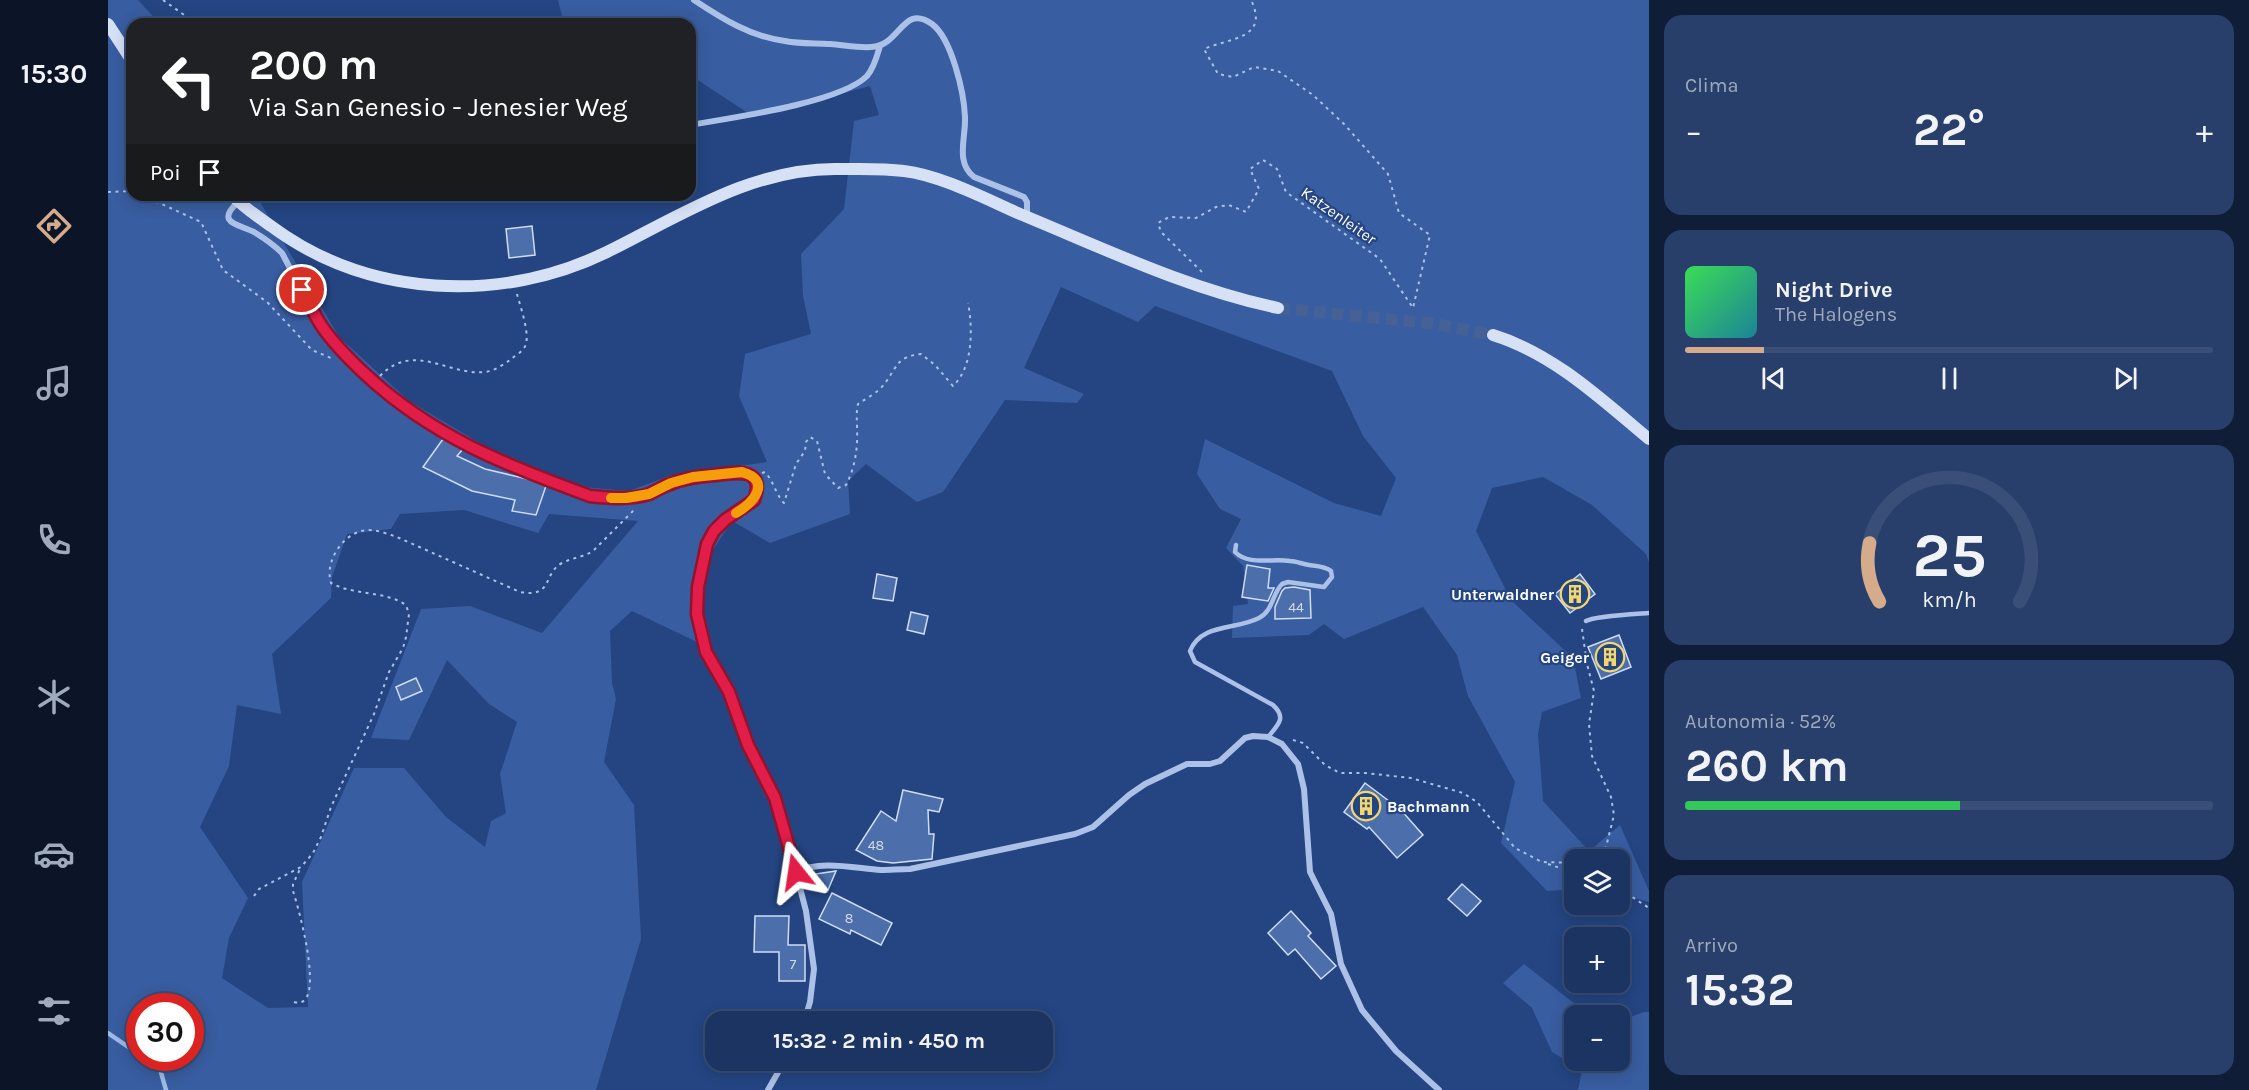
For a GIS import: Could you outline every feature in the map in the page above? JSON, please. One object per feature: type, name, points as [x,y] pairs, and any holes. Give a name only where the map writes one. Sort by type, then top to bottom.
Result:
[{"type":"main road","points":[[108,24],[126,52]]},
{"type":"main road","points":[[239,201],[291,241],[324,259],[359,272],[400,283],[447,287],[515,283],[569,267],[605,252],[731,189],[782,174],[832,169],[905,171],[943,182],[1214,292],[1278,308]]},
{"type":"main road","points":[[1493,335],[1515,341],[1559,366],[1649,440]]},
{"type":"street","points":[[694,0],[734,24],[766,37],[784,41],[862,47],[880,46],[888,43],[910,19],[920,19],[939,30],[960,83],[965,118],[962,141],[964,164],[974,177],[1024,197],[1027,202],[1028,217]]},
{"type":"street","points":[[696,124],[765,112],[835,93],[866,76],[873,66],[880,46]]},
{"type":"street","points":[[234,201],[228,215],[230,221],[235,226],[253,232],[282,253],[321,326],[349,359],[405,408],[497,461],[590,496],[626,498],[649,494],[671,483],[699,476],[742,472],[755,479],[758,485],[754,500],[725,520],[714,531],[707,544],[698,587],[697,614],[706,652],[729,692],[748,745],[775,798],[796,872],[806,911],[814,969],[807,1011]]},
{"type":"street","points":[[796,872],[807,867],[841,866],[883,870],[910,869],[1075,834],[1093,827],[1144,784],[1187,764],[1210,764],[1220,761],[1245,738],[1268,737],[1282,744],[1298,764],[1304,789],[1310,872],[1331,914],[1341,964],[1362,1010],[1396,1051],[1439,1090]]},
{"type":"street","points":[[768,1090],[779,1071]]},
{"type":"lane","points":[[1236,546],[1235,552],[1240,557],[1250,560],[1292,561],[1327,567],[1331,571],[1332,578],[1324,586],[1288,582],[1282,584],[1270,608],[1259,619],[1204,633],[1194,641],[1190,651],[1195,662],[1274,705],[1279,710],[1280,721],[1268,737]]},
{"type":"lane","points":[[1586,621],[1591,618],[1649,613]]},
{"type":"path","points":[[163,0],[188,18]]},
{"type":"path","name":"Katzenleiter","points":[[1214,292],[1199,268],[1161,232],[1158,223],[1170,217],[1196,218],[1216,207],[1223,206],[1246,212],[1259,189],[1250,170],[1263,160],[1277,169],[1286,192],[1380,259],[1413,308],[1430,235],[1399,213],[1388,174],[1345,125],[1313,95],[1278,72],[1254,67],[1233,77],[1218,74],[1204,49],[1220,42],[1241,39],[1255,24],[1257,12],[1251,0]]},
{"type":"path","points":[[108,192],[126,191]]},
{"type":"path","points":[[155,201],[201,222],[223,270],[267,302],[312,350],[338,360],[349,359]]},
{"type":"path","points":[[374,382],[395,364],[410,360],[479,372],[491,371],[501,366],[524,349],[527,343],[515,283]]},
{"type":"path","points":[[755,479],[757,474],[765,472],[773,480],[777,495],[784,503],[796,464],[805,451],[806,442],[810,437],[817,441],[825,474],[838,488],[846,485],[852,474],[856,455],[855,414],[858,404],[884,385],[894,368],[907,356],[921,354],[935,365],[953,386],[962,377],[971,330],[968,303]]},
{"type":"path","points":[[294,1002],[304,1001],[309,992],[306,938],[293,884],[301,867],[313,853],[321,837],[331,807],[368,730],[387,678],[406,637],[409,614],[406,605],[387,596],[350,591],[331,583],[330,569],[341,543],[353,535],[368,530],[381,532],[520,592],[537,593],[544,589],[562,563],[593,551],[635,508],[644,502],[649,494]]},
{"type":"path","points":[[1586,621],[1582,631],[1594,691],[1589,724],[1592,756],[1611,797],[1614,815],[1605,849]]},
{"type":"path","points":[[1282,744],[1288,739],[1303,743],[1325,765],[1340,773],[1412,778],[1463,793],[1477,802],[1515,848],[1542,862],[1564,869]]},
{"type":"path","points":[[1542,862],[1564,863]]},
{"type":"path","points":[[254,896],[259,889],[301,867]]},
{"type":"path","points":[[1630,895],[1649,908]]},
{"type":"shaded area","points":[[108,0],[138,0],[154,18],[126,18],[126,201],[260,201],[339,337],[409,401],[493,451],[572,486],[629,491],[669,476],[767,462],[739,396],[745,354],[811,334],[803,296],[801,254],[844,209],[854,121],[879,115],[870,86],[754,117],[696,79],[696,18],[562,18],[558,0],[1649,0],[1649,562],[1646,554],[1592,505],[1543,477],[1492,488],[1476,531],[1511,600],[1573,658],[1581,698],[1542,712],[1538,734],[1543,801],[1587,849],[1564,849],[1564,890],[1547,891],[1501,843],[1515,782],[1468,696],[1457,655],[1423,607],[1344,639],[1324,624],[1309,635],[1232,638],[1233,606],[1248,604],[1243,566],[1226,548],[1241,519],[1220,509],[1197,474],[1205,439],[1334,503],[1381,516],[1396,478],[1363,436],[1332,371],[1155,306],[1138,322],[1061,287],[1024,368],[1084,394],[1077,403],[1005,400],[943,492],[917,502],[866,464],[848,481],[850,514],[770,543],[732,521],[710,554],[699,608],[697,642],[632,611],[610,631],[612,683],[616,699],[604,762],[634,805],[641,939],[596,1090],[108,1090]],"holes":[[[464,510],[538,533],[549,514],[638,521],[542,633],[470,606],[421,609],[371,738],[409,740],[447,660],[489,704],[517,722],[500,774],[506,813],[491,821],[485,847],[446,817],[404,768],[354,768],[302,882],[308,1007],[268,1008],[222,978],[229,938],[248,898],[200,827],[229,766],[237,705],[281,714],[272,654],[331,598],[332,577],[347,534],[391,529],[400,514]]]},
{"type":"shaded area","points":[[1620,825],[1649,891],[1649,902],[1630,897],[1630,849],[1591,849]]},
{"type":"shaded area","points":[[1524,964],[1576,1005],[1564,1005],[1564,1059],[1552,1052],[1532,1008],[1503,983]]},
{"type":"shaded area","points":[[1649,1012],[1649,1090],[1578,1090],[1582,1071],[1630,1071],[1630,1017]]},
{"type":"building","points":[[532,226],[535,255],[509,258],[506,229]]},
{"type":"building","points":[[443,439],[463,449],[457,456],[485,469],[536,481],[546,486],[536,515],[512,511],[515,500],[472,491],[423,467]]},
{"type":"building","points":[[1247,565],[1270,569],[1268,588],[1274,588],[1268,601],[1242,597]]},
{"type":"building","points":[[877,574],[897,578],[893,601],[873,598]]},
{"type":"building","name":"Unterwaldner","points":[[1580,574],[1595,594],[1570,613],[1555,594]]},
{"type":"building","points":[[1285,588],[1310,590],[1311,618],[1275,619],[1275,607],[1282,591]]},
{"type":"building","points":[[911,612],[928,616],[924,634],[907,630]]},
{"type":"building","name":"Geiger","points":[[1619,635],[1631,667],[1601,679],[1588,647]]},
{"type":"building","points":[[416,678],[422,691],[401,700],[396,687]]},
{"type":"building","points":[[1365,783],[1401,810],[1423,835],[1397,858],[1369,827],[1367,829],[1344,812]]},
{"type":"building","points":[[903,790],[943,799],[939,812],[928,810],[929,834],[934,834],[932,859],[893,863],[877,861],[856,850],[881,811],[896,821]]},
{"type":"building","points":[[836,871],[828,890],[812,882],[816,874]]},
{"type":"building","points":[[1462,884],[1481,901],[1467,916],[1448,899]]},
{"type":"building","points":[[832,893],[892,923],[881,945],[851,930],[850,934],[819,919]]},
{"type":"building","points":[[1291,911],[1311,933],[1308,936],[1336,966],[1321,979],[1295,949],[1288,955],[1268,933]]},
{"type":"building","points":[[755,916],[789,916],[788,945],[805,945],[805,981],[779,981],[779,952],[754,952]]},
{"type":"waterway","points":[[108,1033],[126,1045]]},
{"type":"waterway","points":[[161,1071],[166,1090]]},
{"type":"tunnel","points":[[1278,308],[1436,324],[1493,335]]},
{"type":"slow traffic","points":[[611,498],[649,494],[671,483],[693,477],[742,472],[755,479],[758,485],[757,492],[754,500],[736,513]]},
{"type":"place","name":"Unterwaldner","points":[[1575,594]]},
{"type":"place","name":"Geiger","points":[[1610,657]]},
{"type":"place","name":"Bachmann","points":[[1366,806]]},
{"type":"route","points":[[302,290],[321,326],[349,359],[374,382],[405,408],[497,461],[590,496],[599,497],[626,498],[649,494],[671,483],[699,476],[742,472],[755,479],[758,485],[754,500],[725,520],[714,531],[707,544],[698,587],[697,614],[706,652],[729,692],[748,745],[775,798],[796,872]]}]
